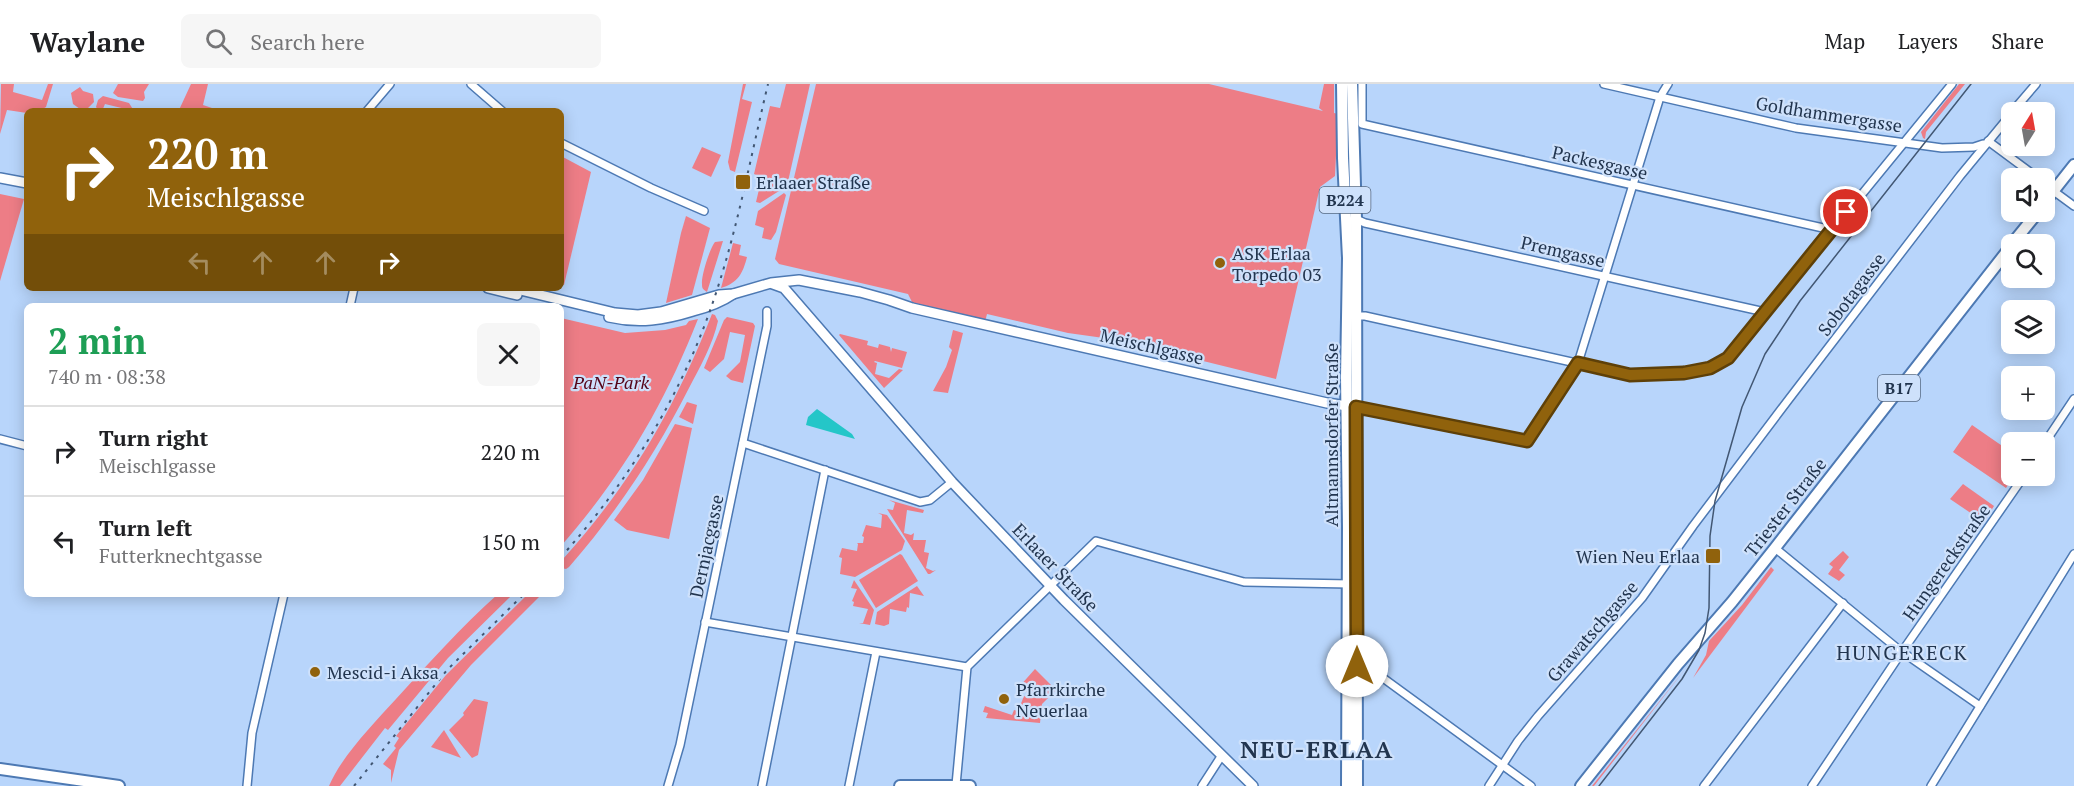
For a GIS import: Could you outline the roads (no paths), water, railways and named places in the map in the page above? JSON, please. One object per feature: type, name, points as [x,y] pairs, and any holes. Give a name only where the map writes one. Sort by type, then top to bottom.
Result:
[{"type":"main road","name":"Altmannsdorfer Straße","points":[[1342,84],[1352,406],[1352,666],[1347,786]]},
{"type":"main road","name":"Altmannsdorfer Straße","points":[[1352,406],[1356,316],[1353,84]]},
{"type":"main road","points":[[2055,189],[2074,165]]},
{"type":"main road","name":"Triester Straße","points":[[2021,234],[2030,222]]},
{"type":"main road","name":"Triester Straße","points":[[1581,786],[1678,664],[1775,548],[2001,259]]},
{"type":"main road","name":"Altmannsdorfer Straße","points":[[1352,666],[1357,786]]},
{"type":"main road","points":[[0,769],[118,786]]},
{"type":"main road","points":[[900,786],[970,786]]},
{"type":"street","points":[[370,108],[390,84]]},
{"type":"street","points":[[471,84],[499,108]]},
{"type":"street","name":"Packesgasse","points":[[1362,84],[1362,124],[1832,230]]},
{"type":"street","name":"Goldhammergasse","points":[[1604,84],[1796,128],[1949,149],[1976,147],[1988,141]]},
{"type":"street","points":[[1578,363],[1660,97],[1668,84]]},
{"type":"street","points":[[1356,316],[1365,316],[1630,375],[1684,373],[1710,368],[1728,358],[1952,84]]},
{"type":"street","name":"Sobotagasse","points":[[2021,102],[2036,84]]},
{"type":"street","name":"Sobotagasse","points":[[1717,495],[2001,126]]},
{"type":"street","points":[[1988,141],[2024,168]]},
{"type":"street","points":[[564,144],[651,188],[704,211]]},
{"type":"street","points":[[0,178],[24,182]]},
{"type":"street","points":[[2055,191],[2074,206]]},
{"type":"street","name":"Premgasse","points":[[1356,219],[1365,223],[1765,312]]},
{"type":"street","name":"Meischlgasse","points":[[733,294],[771,283],[799,280],[831,285],[924,311],[1327,403],[1527,441],[1578,363]]},
{"type":"street","name":"Erlaaer Straße","points":[[771,283],[784,288],[952,482],[1050,586],[1253,786]]},
{"type":"street","points":[[500,291],[549,303]]},
{"type":"street","points":[[525,291],[630,315],[661,312],[720,295],[733,294]]},
{"type":"street","points":[[564,307],[622,320],[651,322],[721,303],[733,294]]},
{"type":"street","name":"Dernjacgasse","points":[[668,786],[680,745],[743,443],[767,326],[767,311]]},
{"type":"street","points":[[2052,432],[2074,399]]},
{"type":"street","points":[[0,439],[24,445]]},
{"type":"street","points":[[743,443],[920,502],[930,500],[952,482]]},
{"type":"street","points":[[762,786],[825,470]]},
{"type":"street","name":"Hungereckstraße","points":[[1813,786],[1902,651],[2017,486]]},
{"type":"street","name":"Grawatschgasse","points":[[1489,786],[1518,741],[1642,598],[1717,495]]},
{"type":"street","points":[[956,785],[967,667],[1096,541],[1245,582],[1353,584]]},
{"type":"street","points":[[1775,548],[1902,651],[1980,706]]},
{"type":"street","points":[[1931,786],[2074,554]]},
{"type":"street","points":[[247,786],[252,734],[283,597]]},
{"type":"street","points":[[1704,786],[1843,603]]},
{"type":"street","points":[[705,622],[967,667]]},
{"type":"street","points":[[849,786],[876,652]]},
{"type":"street","points":[[1352,666],[1368,667],[1531,786]]},
{"type":"street","points":[[1202,786],[1222,755]]},
{"type":"tram line","points":[[1599,786],[1682,679],[1699,650],[1705,633],[1709,608],[1710,536],[1715,501],[1742,407],[1765,354],[1800,301],[1971,84]]},
{"type":"railway","points":[[564,554],[631,467],[652,434],[687,367],[702,332],[723,270],[768,84]]},
{"type":"railway","points":[[354,786],[447,670],[521,597]]},
{"type":"place","name":"Erlaaer Straße","points":[[743,182]]},
{"type":"place","name":"ASK Erlaa Torpedo 03","points":[[1220,263]]},
{"type":"place","name":"Wien Neu Erlaa","points":[[1713,556]]},
{"type":"place","name":"Mescid-i Aksa","points":[[315,672]]},
{"type":"place","name":"Pfarrkirche Neuerlaa","points":[[1004,699]]},
{"type":"district","name":"HUNGERECK","points":[[1902,652]]},
{"type":"district","name":"NEU-ERLAA","points":[[1317,749]]},
{"type":"park label","name":"PaN-Park","points":[[611,382]]}]
